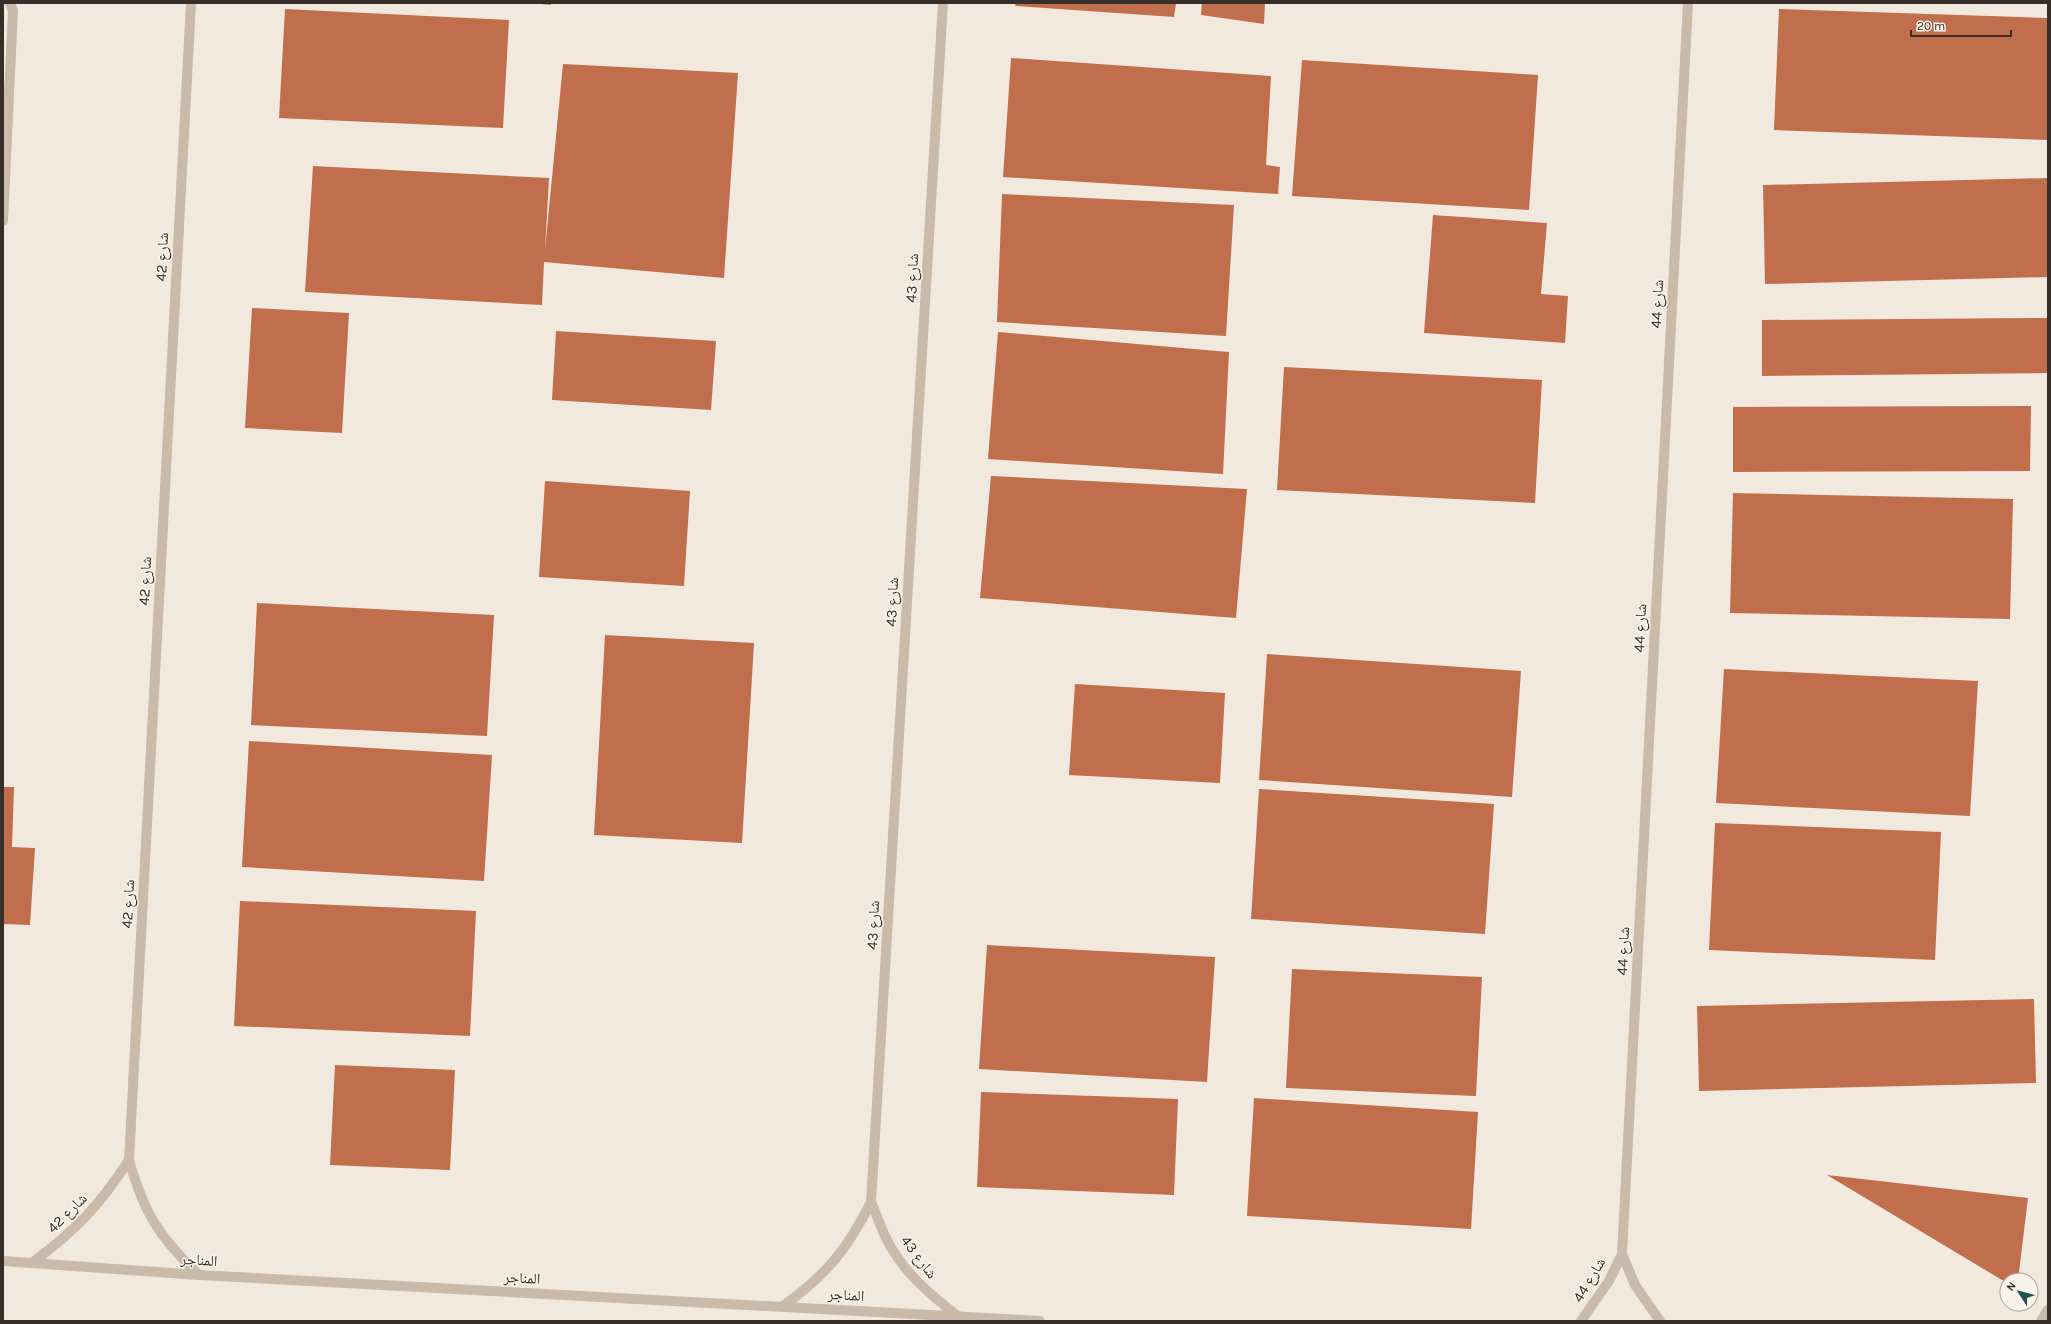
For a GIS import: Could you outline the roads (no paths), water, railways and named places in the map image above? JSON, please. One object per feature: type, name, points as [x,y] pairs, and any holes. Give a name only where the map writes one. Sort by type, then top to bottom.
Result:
[{"type":"street","points":[[3,221],[13,11],[10,3]]},
{"type":"street","name":"شارع 42","points":[[191,3],[129,1160],[139,1193],[154,1224],[174,1252],[199,1275]]},
{"type":"street","name":"شارع 43","points":[[943,3],[872,1202],[885,1237],[904,1268],[929,1294],[959,1316]]},
{"type":"street","name":"شارع 44","points":[[1581,1321],[1609,1281],[1622,1254],[1688,3]]},
{"type":"street","name":"شارع 42","points":[[33,1262],[61,1241],[87,1217],[110,1189],[129,1160]]},
{"type":"street","name":"شارع 43","points":[[783,1306],[811,1286],[835,1261],[856,1233],[872,1202]]},
{"type":"street","name":"شارع 44","points":[[1622,1254],[1635,1285],[1660,1321]]},
{"type":"street","name":"المناجر","points":[[3,1261],[199,1275],[1040,1321]]},
{"type":"street","points":[[2041,1321],[2048,1310]]}]
